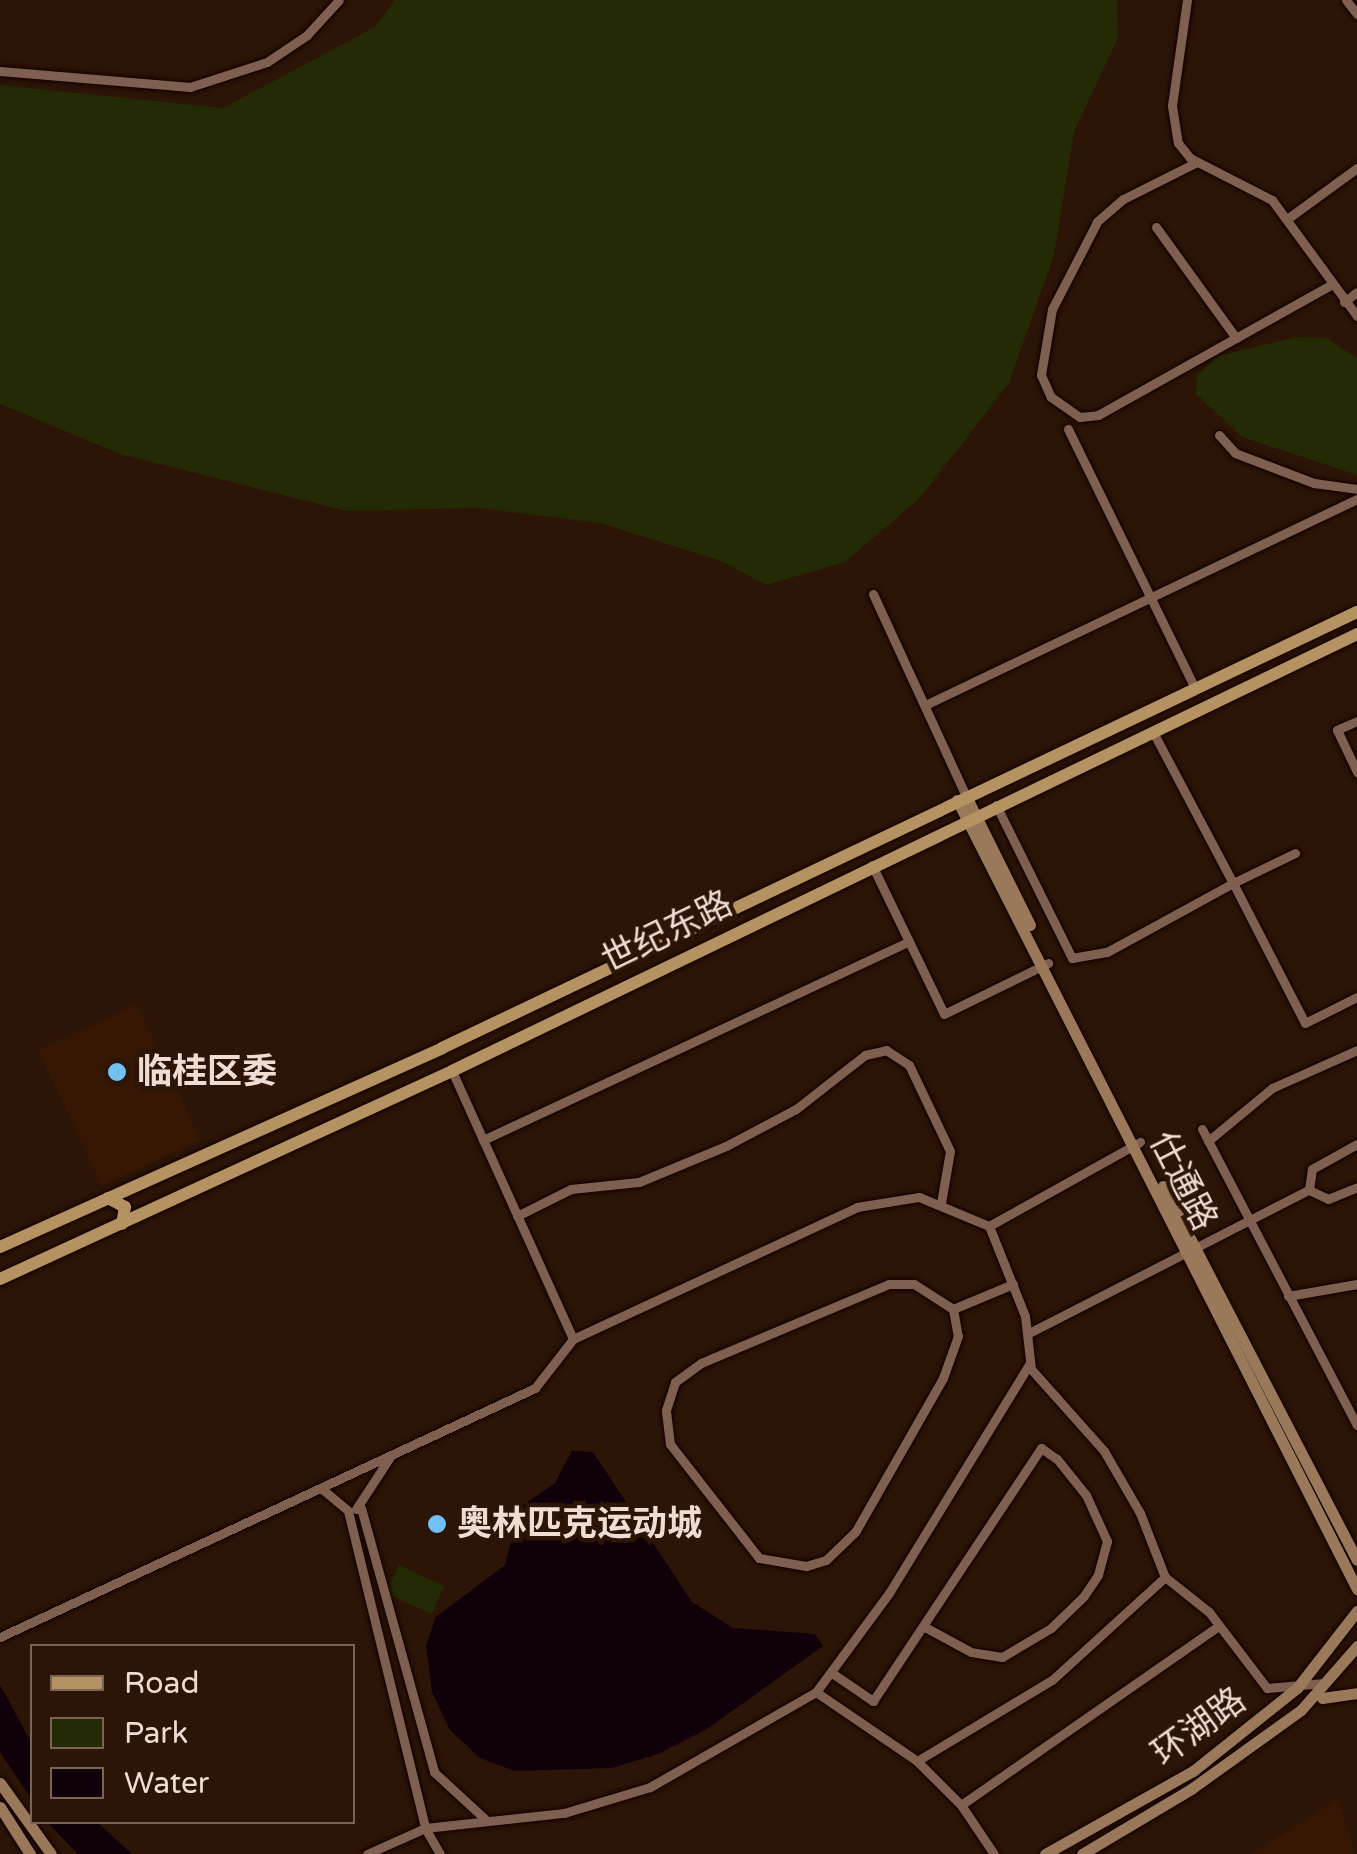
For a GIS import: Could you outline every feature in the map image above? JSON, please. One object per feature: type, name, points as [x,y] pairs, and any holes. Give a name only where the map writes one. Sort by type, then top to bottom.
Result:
[{"type":"main road","name":"世纪东路","points":[[0,1247],[442,1048],[1194,686],[1357,612]]},
{"type":"main road","name":"世纪东路","points":[[0,1280],[452,1071],[971,816],[1357,634]]},
{"type":"main road","points":[[442,1048],[452,1071]]},
{"type":"main road","points":[[192,1161],[192,1178],[212,1184]]},
{"type":"main road","points":[[108,1198],[125,1207],[122,1224]]},
{"type":"street","points":[[0,71],[190,87],[268,62],[307,35],[339,0]]},
{"type":"street","points":[[1187,0],[1171,116],[1178,143],[1197,162],[1254,186],[1287,219],[1357,316]]},
{"type":"street","points":[[1346,0],[1357,14]]},
{"type":"street","points":[[1197,162],[1124,200],[1097,222],[1052,309],[1042,386],[1062,406],[1092,417],[1331,285]]},
{"type":"street","points":[[1287,219],[1357,168]]},
{"type":"street","points":[[1156,228],[1236,338]]},
{"type":"street","points":[[1344,302],[1357,292]]},
{"type":"street","points":[[1068,429],[1194,686]]},
{"type":"street","points":[[1219,435],[1235,453],[1314,483],[1357,490]]},
{"type":"street","points":[[925,705],[1357,499]]},
{"type":"street","points":[[873,594],[925,705],[962,798]]},
{"type":"street","points":[[1357,720],[1337,730],[1357,772]]},
{"type":"street","points":[[1154,732],[1305,1023],[1357,996]]},
{"type":"street","name":"仕通路","points":[[962,798],[1137,1144],[1357,1560]]},
{"type":"street","points":[[996,805],[1072,958],[1108,952],[1294,853]]},
{"type":"street","points":[[872,865],[944,1014],[1045,964]]},
{"type":"street","points":[[483,1140],[909,941]]},
{"type":"street","points":[[517,1216],[571,1189],[639,1182],[726,1146],[796,1109],[864,1055],[886,1050],[909,1065],[950,1151],[941,1203]]},
{"type":"street","points":[[1208,1142],[1272,1088],[1357,1050]]},
{"type":"street","points":[[452,1071],[573,1339]]},
{"type":"street","points":[[1202,1129],[1357,1424]]},
{"type":"street","points":[[989,1226],[1137,1144]]},
{"type":"street","points":[[1309,1190],[1312,1169],[1357,1144]]},
{"type":"street","points":[[1309,1190],[1328,1199],[1357,1187]]},
{"type":"street","points":[[1027,1334],[1309,1190]]},
{"type":"street","points":[[0,1637],[535,1388],[573,1339],[857,1206],[908,1197],[941,1203],[989,1226],[1013,1284],[1027,1334],[1030,1363],[1112,1463],[1165,1578],[1220,1626],[1256,1679],[1280,1691],[1330,1682]]},
{"type":"street","name":"仕通路","points":[[1192,1249],[1357,1589]]},
{"type":"street","points":[[889,1284],[914,1284],[953,1309],[958,1336],[943,1378],[855,1532],[826,1560],[806,1566],[759,1558],[670,1444],[666,1410],[675,1382],[702,1363],[889,1284]]},
{"type":"street","points":[[953,1309],[1013,1284]]},
{"type":"street","points":[[1288,1296],[1357,1284]]},
{"type":"street","points":[[367,1854],[424,1828],[564,1813],[650,1787],[816,1692],[889,1593],[1030,1363]]},
{"type":"street","points":[[832,1673],[874,1701],[1040,1448],[1058,1459],[1086,1495],[1106,1541],[1098,1575],[1084,1596],[1050,1628],[1002,1657],[971,1652],[925,1627]]},
{"type":"street","points":[[392,1454],[361,1508],[434,1772],[485,1819]]},
{"type":"street","points":[[321,1488],[348,1511],[424,1828],[440,1854]]},
{"type":"street","points":[[348,1511],[361,1508]]},
{"type":"street","points":[[918,1761],[1052,1680],[1165,1578]]},
{"type":"street","name":"环湖路","points":[[1046,1854],[1193,1771],[1297,1688],[1357,1610]]},
{"type":"street","points":[[961,1806],[1220,1626]]},
{"type":"street","name":"环湖路","points":[[1082,1854],[1301,1710],[1330,1682],[1357,1646]]},
{"type":"street","points":[[1301,1710],[1332,1691],[1357,1692]]},
{"type":"street","points":[[816,1692],[918,1761],[961,1806],[994,1854]]},
{"type":"street","points":[[0,1783],[51,1854]]},
{"type":"street","points":[[0,1807],[30,1854]]},
{"type":"shaded area","points":[[137,1004],[200,1140],[102,1186],[38,1050]]},
{"type":"shaded area","points":[[1338,1799],[1356,1854],[1251,1854]]},
{"type":"green space","points":[[395,0],[1117,0],[1118,38],[1074,132],[1054,255],[1009,383],[920,498],[845,562],[766,585],[721,561],[600,523],[478,508],[346,511],[120,454],[0,404],[0,85],[223,108],[375,27]]},
{"type":"green space","points":[[1296,337],[1326,338],[1357,358],[1357,475],[1242,437],[1196,394],[1197,375],[1218,356]]},
{"type":"green space","points":[[399,1565],[444,1586],[431,1614],[386,1593]]},
{"type":"water","points":[[572,1451],[593,1452],[692,1602],[733,1628],[815,1634],[823,1646],[707,1729],[658,1754],[612,1768],[515,1771],[480,1758],[450,1730],[432,1692],[426,1645],[436,1617],[505,1565],[519,1508],[555,1483]]},
{"type":"water","points":[[0,1685],[30,1740],[30,1797],[0,1752]]},
{"type":"water","points":[[49,1824],[99,1824],[132,1854],[78,1854]]},
{"type":"place","name":"临桂区委","points":[[117,1072]]},
{"type":"place","name":"奥林匹克运动城","points":[[437,1524]]}]
